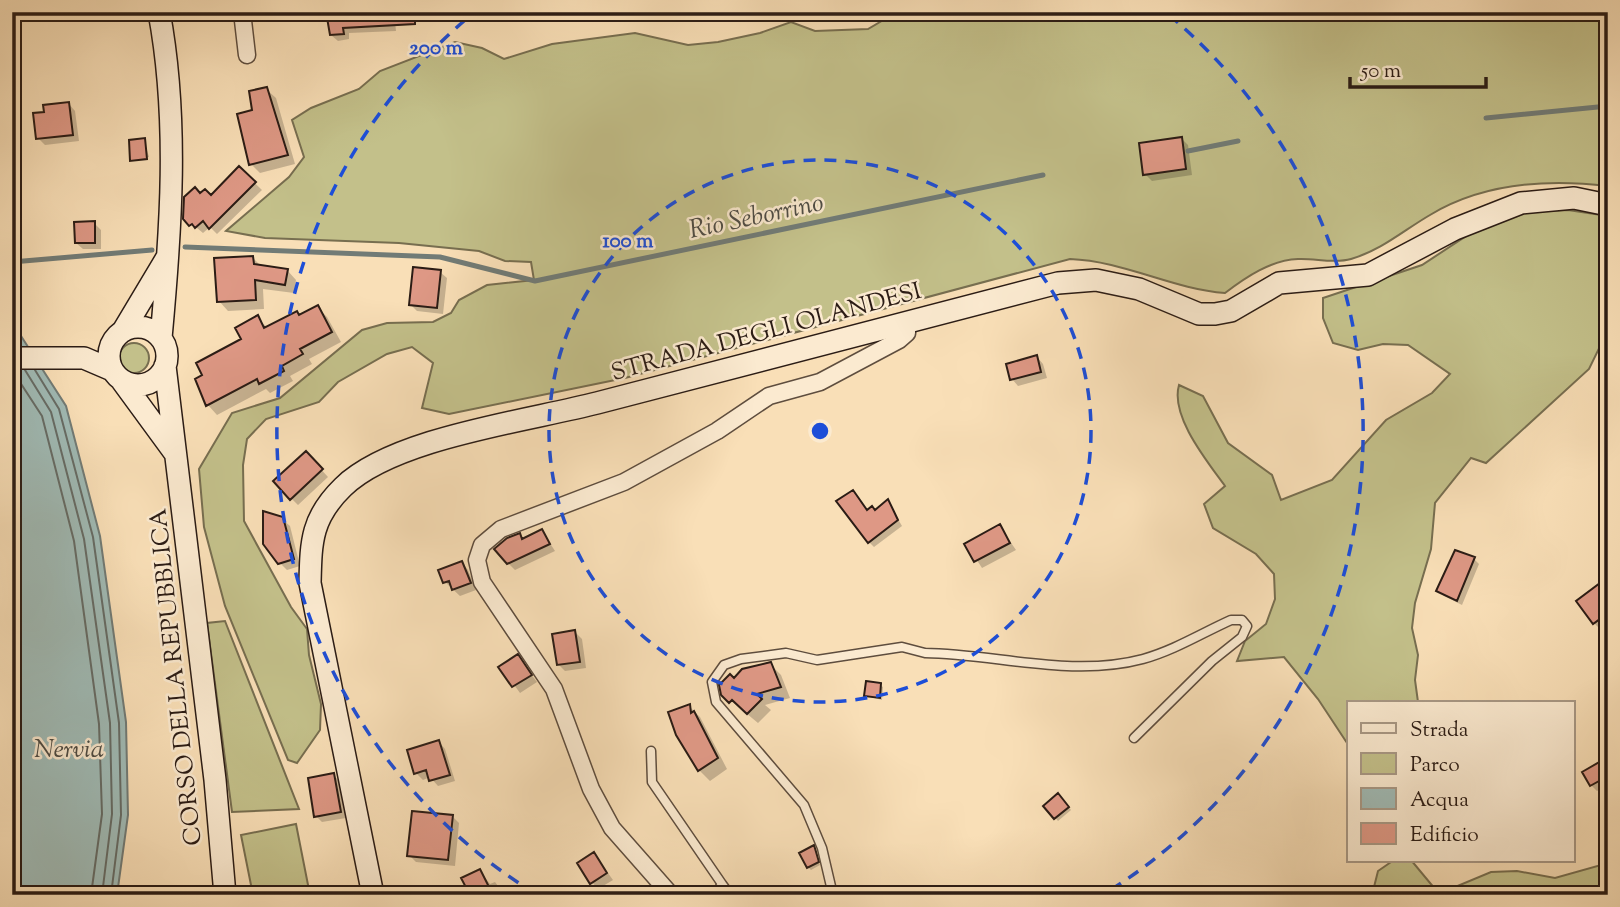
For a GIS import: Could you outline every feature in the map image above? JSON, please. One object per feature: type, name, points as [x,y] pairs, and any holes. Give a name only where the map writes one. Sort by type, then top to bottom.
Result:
[{"type":"main road","points":[[159,12],[172,95],[169,254],[161,338]]},
{"type":"main road","name":"STRADA DEGLI OLANDESI","points":[[373,895],[310,583],[311,537],[321,513],[344,486],[377,463],[418,446],[597,403],[1058,283],[1096,280],[1139,289],[1199,314],[1215,314],[1231,311],[1279,283],[1368,275],[1455,229],[1521,203],[1574,198],[1608,205]]},
{"type":"main road","points":[[169,254],[118,336],[109,361],[176,454]]},
{"type":"main road","points":[[12,349],[84,354],[138,386],[147,384],[161,374],[165,366],[166,347],[161,338],[147,328],[118,336],[84,354],[12,358]]},
{"type":"main road","name":"CORSO DELLA REPUBBLICA","points":[[165,366],[225,895]]},
{"type":"street","points":[[242,12],[247,55]]},
{"type":"street","points":[[671,895],[612,828],[592,789],[554,689],[482,582],[477,560],[482,545],[502,529],[624,482],[717,431],[769,396],[820,382],[907,334],[907,321]]},
{"type":"lane","points":[[833,895],[822,848],[804,805],[716,702],[712,682],[724,665],[764,655],[786,653],[817,660],[902,647],[925,653],[1067,666],[1140,660],[1171,650],[1231,620],[1242,620],[1247,626],[1242,637],[1212,661],[1134,738]]},
{"type":"lane","points":[[650,751],[652,782],[730,895]]},
{"type":"lane","points":[[715,895],[722,884]]},
{"type":"green space","points":[[897,12],[1608,12],[1608,186],[1540,184],[1472,196],[1450,204],[1362,255],[1345,260],[1298,259],[1278,262],[1250,275],[1225,293],[1186,286],[1110,265],[1070,259],[625,378],[449,414],[422,408],[433,363],[412,347],[387,354],[338,382],[319,402],[266,419],[247,439],[243,465],[244,521],[291,607],[307,629],[309,655],[321,704],[320,730],[297,763],[288,760],[225,606],[204,527],[199,469],[232,413],[280,398],[362,330],[387,323],[433,322],[451,313],[459,300],[487,285],[534,280],[531,262],[505,261],[479,251],[399,243],[265,238],[226,231],[289,177],[304,157],[292,120],[311,108],[359,89],[380,71],[455,42],[482,48],[504,59],[552,44],[635,33],[688,45],[760,33],[791,22],[815,31],[868,29]]},
{"type":"green space","points":[[1568,210],[1608,216],[1608,330],[1589,369],[1486,463],[1471,458],[1435,503],[1431,549],[1415,603],[1412,628],[1418,655],[1415,680],[1418,701],[1347,701],[1347,743],[1318,699],[1284,657],[1237,661],[1245,641],[1266,624],[1275,599],[1274,574],[1256,554],[1213,528],[1204,504],[1225,486],[1185,424],[1178,397],[1179,385],[1203,396],[1228,443],[1272,475],[1281,500],[1332,480],[1386,420],[1432,393],[1450,374],[1408,345],[1383,344],[1358,350],[1333,343],[1323,318],[1323,298],[1422,265],[1474,231],[1520,212]]},
{"type":"green space","points":[[134,343],[144,348],[149,358],[144,368],[134,373],[124,368],[119,358],[124,348]]},
{"type":"green space","points":[[225,621],[299,809],[232,812],[207,623]]},
{"type":"green space","points":[[296,824],[310,895],[253,895],[241,835]]},
{"type":"green space","points":[[1391,862],[1413,862],[1435,889],[1448,890],[1491,872],[1517,871],[1555,878],[1608,863],[1608,895],[1372,895],[1378,871]]},
{"type":"water","name":"Nervia","points":[[12,322],[66,406],[100,536],[126,722],[128,815],[117,895],[12,895]]},
{"type":"building","points":[[326,12],[415,12],[415,24],[343,28],[344,34],[330,35]]},
{"type":"building","points":[[267,87],[288,155],[249,165],[237,114],[252,110],[249,91]]},
{"type":"building","points":[[69,102],[73,135],[36,139],[33,113],[44,112],[43,105]]},
{"type":"building","points":[[1182,137],[1186,169],[1143,175],[1139,143]]},
{"type":"building","points":[[145,138],[147,159],[130,161],[129,140]]},
{"type":"building","points":[[239,166],[256,182],[209,229],[203,221],[195,228],[192,224],[189,226],[183,219],[184,197],[195,187],[200,193],[205,189],[211,195]]},
{"type":"building","points":[[95,221],[95,243],[75,243],[74,222]]},
{"type":"building","points":[[253,256],[254,264],[288,269],[285,285],[255,280],[256,300],[217,302],[214,258]]},
{"type":"building","points":[[413,267],[441,270],[437,308],[409,305]]},
{"type":"building","points":[[318,305],[332,332],[300,349],[303,354],[282,366],[284,371],[259,384],[257,379],[206,406],[195,379],[202,375],[196,363],[241,339],[235,328],[258,315],[264,328],[297,311],[299,315]]},
{"type":"building","points":[[1037,355],[1041,372],[1010,380],[1006,364]]},
{"type":"building","points":[[306,451],[323,469],[290,500],[273,481]]},
{"type":"building","points":[[853,490],[867,510],[872,506],[875,510],[888,499],[898,520],[868,543],[836,501]]},
{"type":"building","points":[[263,511],[283,517],[294,559],[278,564],[263,544]]},
{"type":"building","points":[[1000,524],[1010,543],[974,562],[964,544]]},
{"type":"building","points":[[542,529],[550,544],[507,564],[494,549],[507,538],[520,533],[522,539]]},
{"type":"building","points":[[1455,550],[1475,557],[1457,601],[1436,591]]},
{"type":"building","points":[[462,561],[471,583],[452,590],[449,581],[443,583],[438,570]]},
{"type":"building","points":[[1608,577],[1608,613],[1593,624],[1576,601]]},
{"type":"building","points":[[575,630],[580,662],[557,665],[552,634]]},
{"type":"building","points":[[518,654],[532,675],[512,687],[498,667]]},
{"type":"building","points":[[771,662],[781,687],[757,694],[762,699],[747,714],[732,700],[729,703],[721,695],[719,685],[730,674],[734,678],[742,669]]},
{"type":"building","points":[[866,681],[881,683],[880,698],[864,696]]},
{"type":"building","points":[[690,704],[691,713],[694,711],[718,758],[698,771],[676,735],[668,712]]},
{"type":"building","points":[[439,740],[450,775],[429,781],[426,770],[414,774],[407,750]]},
{"type":"building","points":[[1608,757],[1608,776],[1590,786],[1582,772]]},
{"type":"building","points":[[334,773],[341,812],[314,817],[308,778]]},
{"type":"building","points":[[1058,793],[1069,807],[1054,819],[1043,806]]},
{"type":"building","points":[[412,811],[453,815],[448,860],[407,856]]},
{"type":"building","points":[[814,845],[819,862],[807,868],[799,853]]},
{"type":"building","points":[[594,852],[607,873],[590,884],[577,863]]},
{"type":"building","points":[[480,869],[493,895],[470,895],[461,878]]},
{"type":"waterway","name":"Rio Seborrino","points":[[1486,118],[1608,106]]},
{"type":"waterway","name":"Rio Seborrino","points":[[1188,151],[1238,141]]},
{"type":"waterway","name":"Rio Seborrino","points":[[185,247],[440,257],[535,281],[1043,175]]},
{"type":"waterway","points":[[12,262],[152,250]]}]
